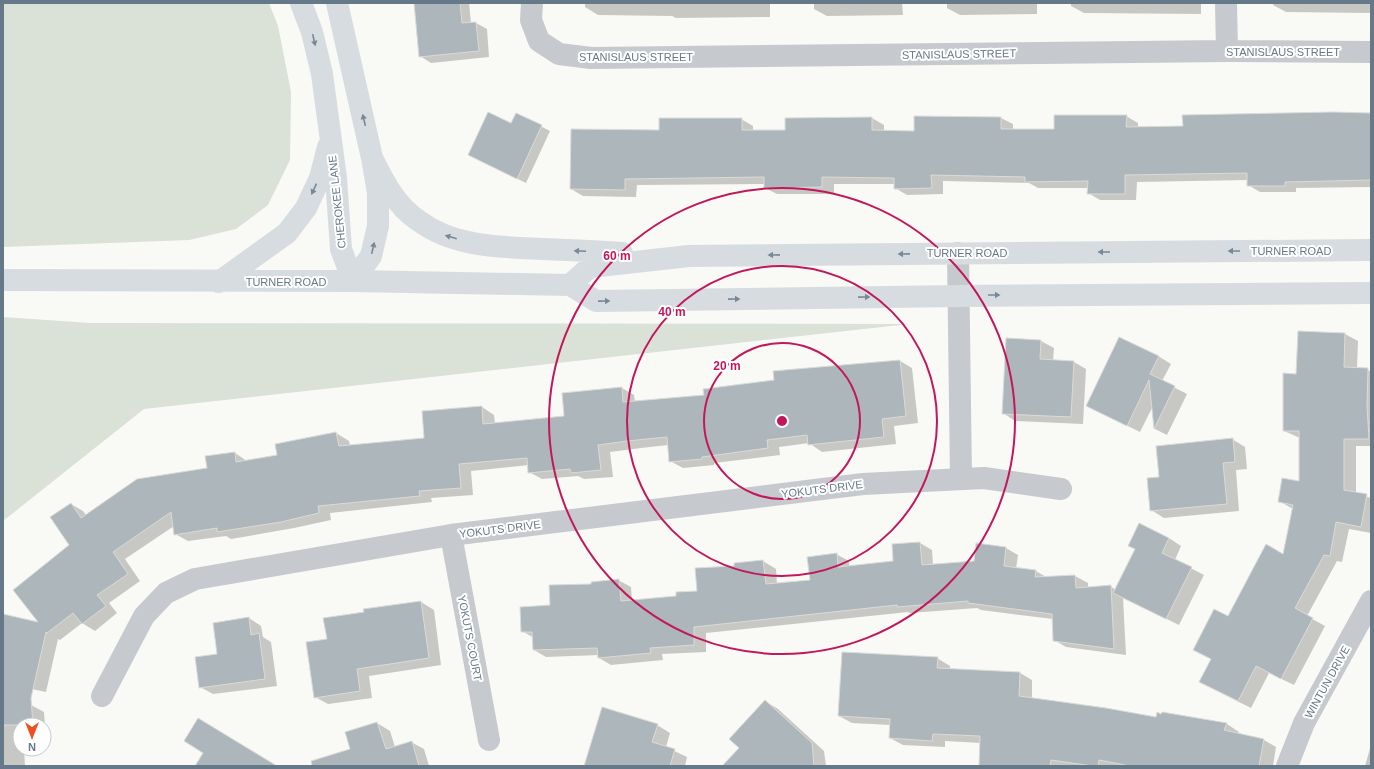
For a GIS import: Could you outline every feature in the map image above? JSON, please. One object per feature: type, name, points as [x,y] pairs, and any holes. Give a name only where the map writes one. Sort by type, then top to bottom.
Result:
[{"type":"main road","name":"CHEROKEE LANE","points":[[301,3],[312,32],[322,74],[336,178],[341,249],[353,281]]},
{"type":"main road","points":[[337,3],[372,158],[378,193],[378,226],[371,256],[353,281]]},
{"type":"main road","points":[[219,282],[287,233],[306,208],[320,178],[330,139]]},
{"type":"main road","points":[[372,158],[385,184],[399,204],[418,221],[442,235],[496,247],[689,256]]},
{"type":"main road","name":"TURNER ROAD","points":[[3,280],[219,282],[353,281],[570,285],[590,267],[689,256],[1371,250]]},
{"type":"main road","points":[[570,285],[596,301],[959,296],[1371,293]]},
{"type":"street","name":"STANISLAUS STREET","points":[[532,3],[532,20],[539,41],[559,54],[591,58],[1227,51],[1371,52]]},
{"type":"street","points":[[1226,3],[1227,51]]},
{"type":"street","points":[[958,253],[961,479]]},
{"type":"street","name":"YOKUTS DRIVE","points":[[102,696],[144,616],[166,593],[195,579],[451,535],[863,484],[984,478],[1061,489]]},
{"type":"street","name":"YOKUTS COURT","points":[[451,535],[489,740]]},
{"type":"street","name":"WINTUN DRIVE","points":[[1287,766],[1304,724],[1371,601]]},
{"type":"shaded area","points":[[3,3],[269,3],[278,26],[291,92],[290,160],[268,205],[236,229],[189,240],[3,247]]},
{"type":"shaded area","points":[[3,317],[90,323],[909,324],[144,409],[3,521]]},
{"type":"building","points":[[414,3],[460,3],[462,23],[476,22],[479,51],[419,57]]},
{"type":"building","points":[[488,112],[511,123],[516,113],[542,125],[517,179],[468,155]]},
{"type":"building","points":[[1333,112],[1371,113],[1371,180],[1285,182],[1285,186],[1247,186],[1247,173],[1125,175],[1125,194],[1087,194],[1088,181],[1025,182],[1025,177],[931,175],[932,188],[894,189],[894,178],[822,177],[822,187],[764,188],[764,177],[625,179],[625,190],[570,189],[571,129],[659,130],[659,118],[742,118],[742,130],[785,130],[785,118],[872,117],[872,130],[914,131],[914,116],[1001,117],[1001,129],[1054,129],[1054,115],[1127,115],[1126,127],[1183,126],[1182,115]]},
{"type":"building","points":[[1298,331],[1345,333],[1344,367],[1368,368],[1367,406],[1369,439],[1344,439],[1344,490],[1367,494],[1361,527],[1336,522],[1330,556],[1324,555],[1295,608],[1313,618],[1281,679],[1256,666],[1238,701],[1199,682],[1211,659],[1193,650],[1214,609],[1228,616],[1266,544],[1283,554],[1293,505],[1278,502],[1282,478],[1299,481],[1299,431],[1283,431],[1283,373],[1296,374]]},
{"type":"building","points":[[1119,337],[1159,356],[1150,374],[1175,386],[1154,429],[1149,380],[1127,426],[1086,406]]},
{"type":"building","points":[[1006,338],[1041,340],[1040,359],[1074,361],[1071,417],[1002,414]]},
{"type":"building","points":[[900,360],[906,416],[882,419],[884,437],[808,445],[807,435],[767,440],[768,448],[702,457],[702,459],[669,462],[667,437],[598,445],[601,470],[571,473],[570,469],[528,473],[527,458],[459,464],[461,488],[419,491],[420,496],[318,506],[319,513],[281,522],[217,532],[217,528],[174,535],[171,512],[113,552],[128,574],[97,595],[106,606],[82,624],[73,613],[47,633],[46,632],[31,698],[32,717],[12,717],[12,725],[3,725],[3,614],[38,622],[13,590],[69,545],[50,517],[71,503],[81,518],[137,479],[207,468],[205,456],[235,452],[236,462],[277,455],[275,444],[336,432],[339,446],[424,438],[422,411],[482,406],[483,424],[564,416],[562,393],[622,387],[623,402],[704,395],[703,389],[774,380],[773,371]]},
{"type":"building","points":[[1233,438],[1235,462],[1223,463],[1227,504],[1150,511],[1147,478],[1159,477],[1156,446]]},
{"type":"building","points":[[1139,523],[1169,538],[1162,553],[1192,567],[1166,619],[1113,593],[1135,549],[1128,546]]},
{"type":"building","points":[[920,542],[922,565],[974,561],[976,543],[1006,547],[1004,566],[1036,570],[1035,577],[1075,575],[1076,588],[1111,585],[1114,649],[1053,641],[1052,614],[968,603],[968,601],[897,607],[897,605],[694,627],[694,645],[650,648],[651,653],[598,658],[597,648],[533,650],[532,632],[521,632],[520,607],[550,605],[549,585],[591,584],[591,582],[619,579],[621,601],[676,596],[676,592],[697,591],[695,568],[734,566],[734,563],[763,560],[766,584],[810,580],[807,557],[837,553],[838,567],[893,561],[892,544]]},
{"type":"building","points":[[421,601],[429,658],[357,669],[360,691],[314,698],[306,642],[327,639],[323,618],[364,612],[363,609]]},
{"type":"building","points":[[249,617],[251,635],[259,633],[265,679],[199,688],[195,657],[217,654],[213,623]]},
{"type":"building","points":[[842,652],[938,657],[937,668],[1020,672],[1019,696],[1106,708],[1156,717],[1157,712],[1161,714],[1162,712],[1227,723],[1224,730],[1264,739],[1259,766],[1130,766],[1099,760],[1098,766],[1093,766],[1051,760],[1050,766],[979,766],[980,736],[933,734],[932,741],[889,738],[890,719],[838,716]]},
{"type":"building","points":[[765,700],[812,743],[814,766],[722,766],[739,748],[729,739]]},
{"type":"building","points":[[602,707],[658,724],[652,742],[675,749],[670,766],[584,766]]},
{"type":"building","points":[[198,718],[277,766],[195,766],[203,753],[184,741]]},
{"type":"building","points":[[377,722],[386,749],[412,741],[419,766],[312,766],[311,761],[350,749],[345,732]]}]
